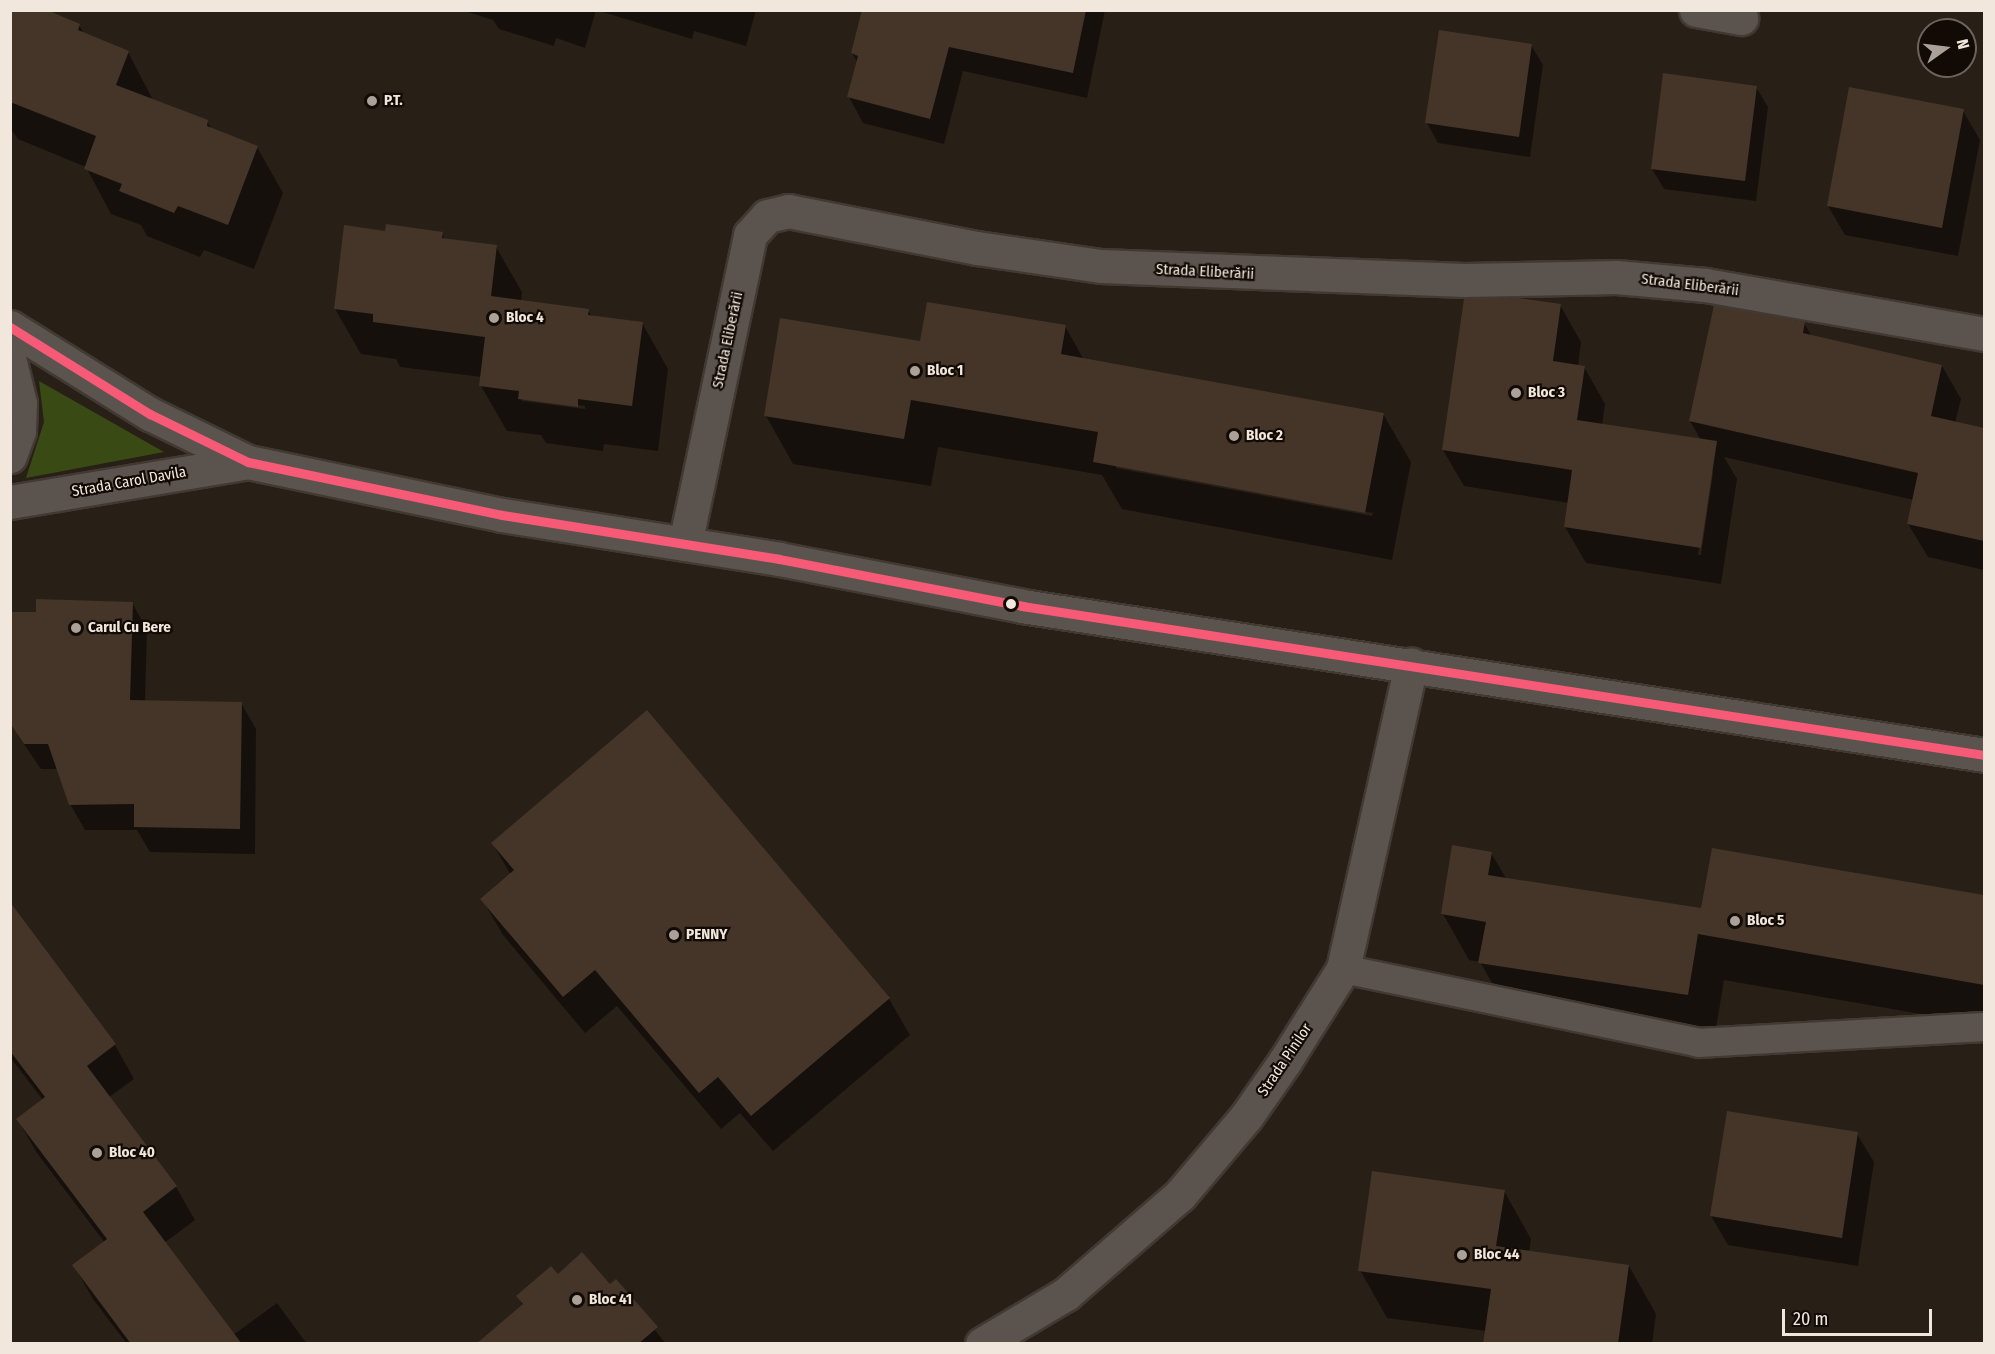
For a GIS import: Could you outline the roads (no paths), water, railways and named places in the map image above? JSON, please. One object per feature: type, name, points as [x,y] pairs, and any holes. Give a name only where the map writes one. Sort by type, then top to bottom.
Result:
[{"type":"street","points":[[1696,10],[1741,18]]},
{"type":"street","name":"Strada Eliberării","points":[[685,544],[750,235],[767,216],[788,211],[977,248],[1101,266],[1464,280],[1616,277],[1706,285],[1984,334]]},
{"type":"street","points":[[10,327],[150,414],[248,462],[502,515],[685,544],[1022,606],[1984,756]]},
{"type":"street","points":[[10,362],[20,403],[19,431],[10,456]]},
{"type":"street","name":"Strada Carol Davila","points":[[10,502],[248,462]]},
{"type":"street","name":"Strada Pinilor","points":[[982,1344],[1066,1294],[1180,1195],[1246,1117],[1343,969],[1412,665]]},
{"type":"lane","points":[[1343,969],[1699,1043],[1984,1027]]},
{"type":"place","name":"P.T.","points":[[372,101]]},
{"type":"place","name":"Bloc 4","points":[[494,318]]},
{"type":"place","name":"Bloc 1","points":[[915,371]]},
{"type":"place","name":"Bloc 3","points":[[1516,393]]},
{"type":"place","name":"Bloc 2","points":[[1234,436]]},
{"type":"place","name":"Carul Cu Bere","points":[[76,628]]},
{"type":"place","name":"Bloc 5","points":[[1735,921]]},
{"type":"place","name":"PENNY","points":[[674,935]]},
{"type":"place","name":"Bloc 40","points":[[97,1153]]},
{"type":"place","name":"Bloc 44","points":[[1462,1255]]},
{"type":"place","name":"Bloc 41","points":[[577,1300]]}]
